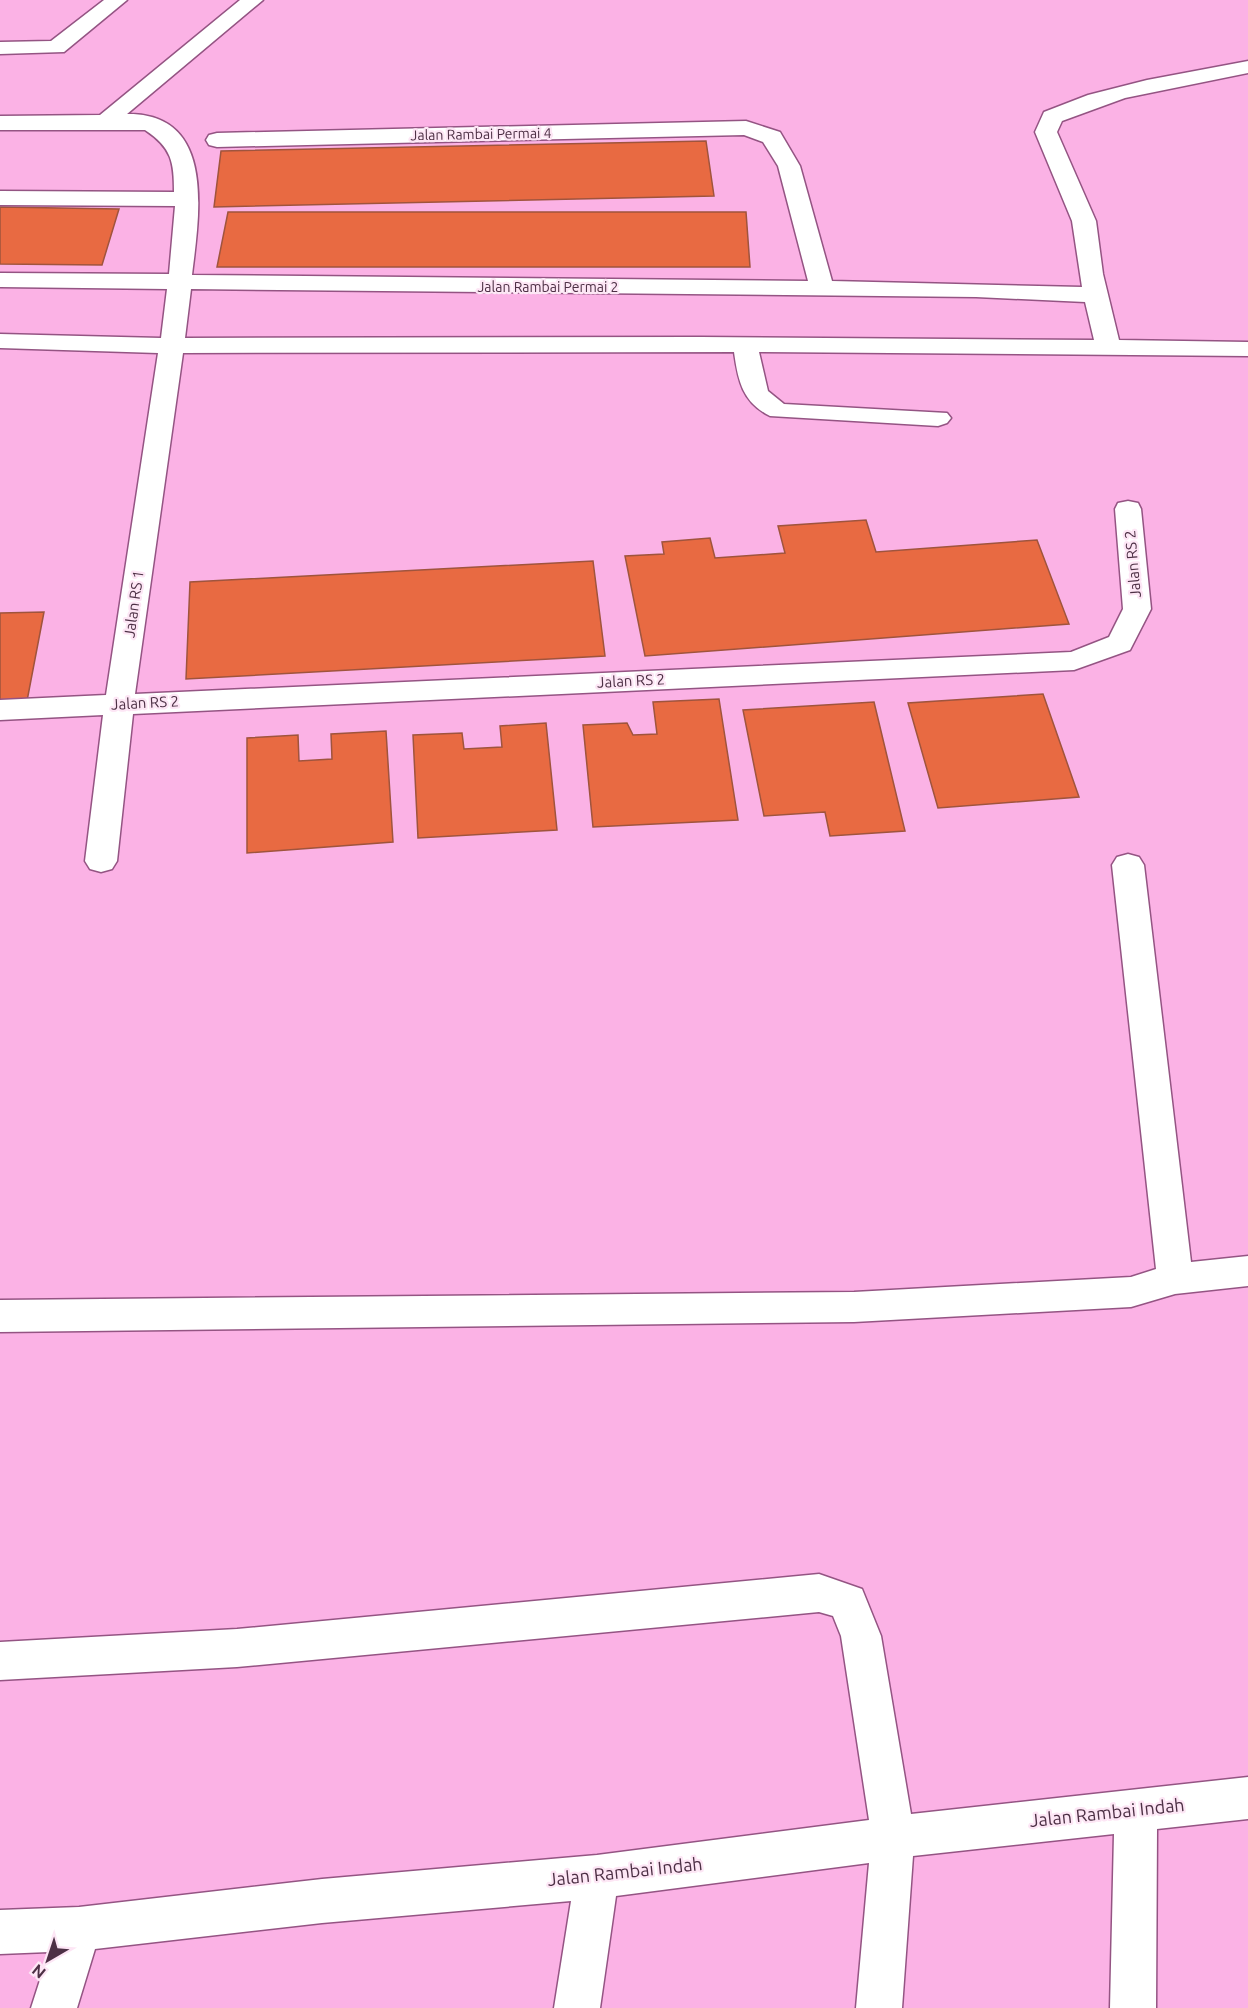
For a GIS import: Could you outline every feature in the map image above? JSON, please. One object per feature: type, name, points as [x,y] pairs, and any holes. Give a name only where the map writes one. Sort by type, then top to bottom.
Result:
[{"type":"street","points":[[0,48],[56,47],[117,0]]},
{"type":"street","points":[[0,123],[106,121],[253,0]]},
{"type":"street","points":[[1108,347],[1095,295],[1084,221],[1046,132],[1052,117],[1069,108],[1097,99],[1248,67]]},
{"type":"street","name":"Jalan RS 1","points":[[101,861],[119,705],[172,346],[187,220],[185,164],[171,136],[152,124],[106,121]]},
{"type":"street","name":"Jalan Rambai Permai 4","points":[[217,140],[746,128],[772,136],[789,166],[822,289]]},
{"type":"street","points":[[0,198],[186,199]]},
{"type":"street","name":"Jalan Rambai Permai 2","points":[[0,280],[976,290],[1095,295]]},
{"type":"street","points":[[0,341],[172,346],[746,345],[1248,349]]},
{"type":"street","points":[[746,345],[754,391],[763,404],[779,411],[938,417]]},
{"type":"street","name":"Jalan RS 2","points":[[0,710],[1074,661],[1120,643],[1137,609],[1128,509]]},
{"type":"street","points":[[1128,865],[1175,1279]]},
{"type":"street","points":[[0,1316],[854,1307],[1131,1292],[1175,1279],[1248,1270]]},
{"type":"street","points":[[0,1661],[237,1648],[819,1593],[848,1602],[861,1636],[893,1837],[879,2008]]},
{"type":"street","name":"Jalan Rambai Indah","points":[[0,1932],[79,1929],[322,1901],[597,1877],[852,1845],[893,1837],[1248,1798]]},
{"type":"street","points":[[1132,2008],[1136,1810]]},
{"type":"street","points":[[577,2008],[597,1877]]},
{"type":"street","points":[[54,2008],[79,1929]]},
{"type":"building","points":[[706,141],[714,196],[214,207],[221,151]]},
{"type":"building","points":[[0,207],[119,209],[102,265],[0,264]]},
{"type":"building","points":[[228,212],[746,212],[750,267],[217,267]]},
{"type":"building","points":[[866,520],[876,552],[1037,540],[1069,624],[645,656],[625,556],[664,554],[662,542],[710,538],[715,558],[785,553],[778,526]]},
{"type":"building","points":[[593,561],[605,656],[186,679],[190,582]]},
{"type":"building","points":[[44,612],[27,701],[0,702],[0,613]]},
{"type":"building","points":[[1043,694],[1079,797],[938,808],[908,703]]},
{"type":"building","points":[[719,699],[738,820],[593,827],[583,725],[627,723],[633,735],[657,734],[653,702]]},
{"type":"building","points":[[874,702],[905,831],[830,836],[825,812],[764,816],[743,710]]},
{"type":"building","points":[[546,723],[557,830],[418,838],[413,735],[462,733],[464,749],[502,747],[500,726]]},
{"type":"building","points":[[386,731],[393,842],[247,853],[247,738],[298,735],[299,761],[332,759],[331,734]]}]
